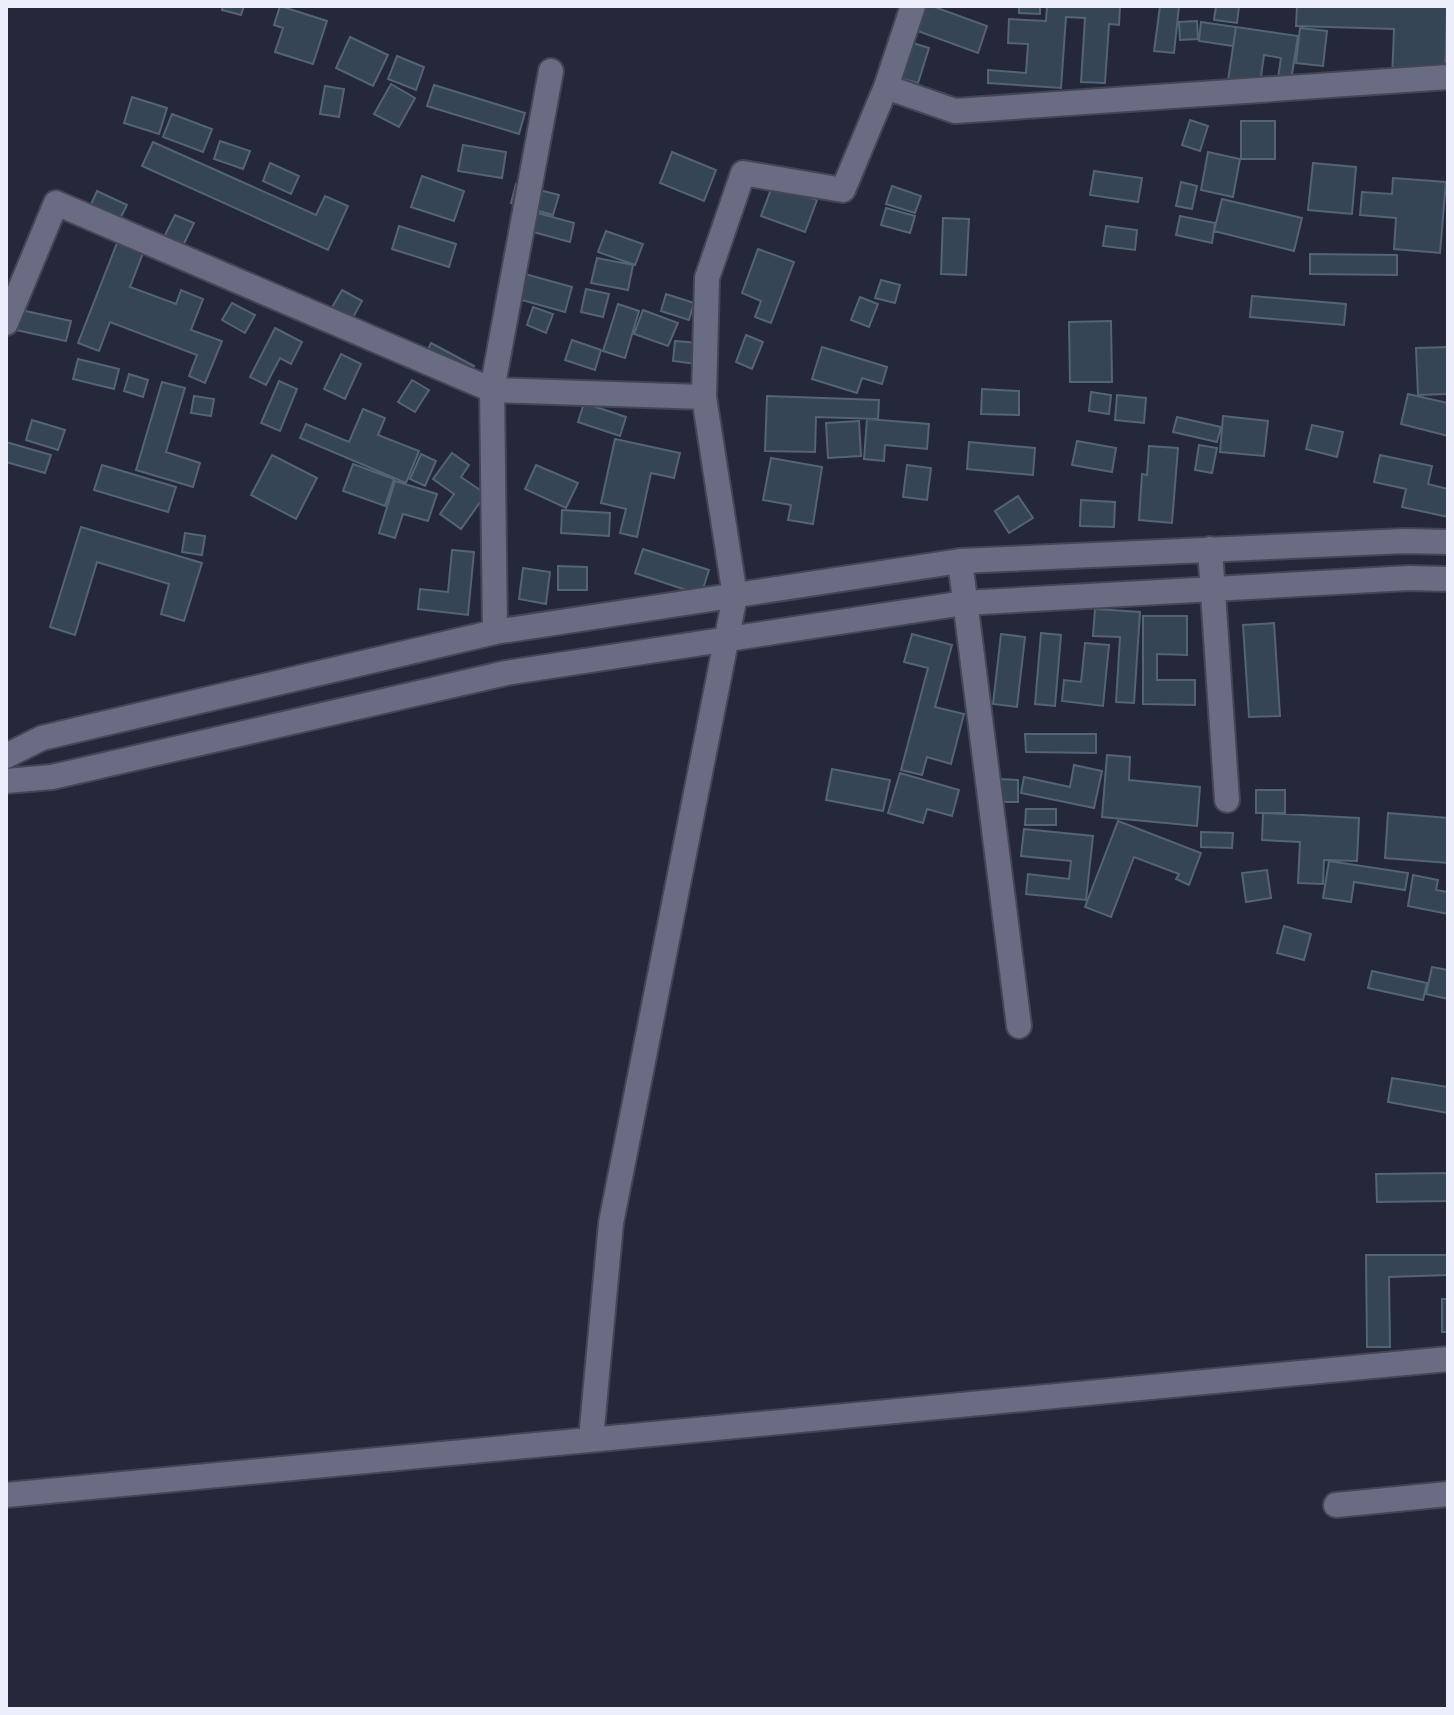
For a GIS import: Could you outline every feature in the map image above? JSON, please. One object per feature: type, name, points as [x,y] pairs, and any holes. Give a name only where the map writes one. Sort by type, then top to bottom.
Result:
[{"type":"street","points":[[591,1439],[611,1223],[729,639],[735,596],[704,397],[707,278],[743,173],[843,190],[886,87],[913,6]]},
{"type":"street","points":[[495,632],[492,390],[551,71]]},
{"type":"street","points":[[886,87],[955,111],[1448,77]]},
{"type":"street","points":[[6,323],[56,203],[492,390],[704,397]]},
{"type":"street","points":[[6,756],[42,738],[495,632],[960,561],[1448,542]]},
{"type":"street","points":[[1210,549],[1227,800]]},
{"type":"street","points":[[960,561],[1019,1026]]},
{"type":"street","points":[[6,781],[52,777],[506,673],[964,603],[1409,578],[1448,579]]},
{"type":"street","points":[[6,1495],[1448,1359]]},
{"type":"street","points":[[1336,1505],[1448,1494]]},
{"type":"building","points":[[223,6],[244,6],[241,15],[222,10]]},
{"type":"building","points":[[280,6],[327,21],[313,64],[275,52],[283,28],[274,25]]},
{"type":"building","points":[[920,6],[932,6],[987,26],[978,53],[912,29]]},
{"type":"building","points":[[1019,6],[1040,6],[1040,14],[1019,13]]},
{"type":"building","points":[[1047,6],[1120,6],[1119,25],[1109,24],[1105,83],[1081,82],[1085,18],[1066,17],[1061,88],[988,83],[988,70],[1026,73],[1028,44],[1008,43],[1009,19],[1046,21]]},
{"type":"building","points":[[1160,6],[1179,6],[1174,53],[1154,51]]},
{"type":"building","points":[[1216,6],[1239,6],[1237,23],[1214,20]]},
{"type":"building","points":[[1297,6],[1447,6],[1445,80],[1392,79],[1394,29],[1296,26]]},
{"type":"building","points":[[1197,21],[1198,39],[1180,40],[1179,22]]},
{"type":"building","points":[[1201,22],[1236,27],[1233,46],[1199,41]]},
{"type":"building","points":[[1236,27],[1298,36],[1290,87],[1277,85],[1281,58],[1264,55],[1259,91],[1227,87]]},
{"type":"building","points":[[1300,28],[1327,31],[1323,66],[1296,63]]},
{"type":"building","points":[[350,37],[388,55],[373,86],[336,68]]},
{"type":"building","points":[[903,40],[929,48],[918,83],[892,76]]},
{"type":"building","points":[[397,56],[424,67],[416,90],[388,79]]},
{"type":"building","points":[[391,84],[415,98],[399,127],[374,114]]},
{"type":"building","points":[[434,85],[525,113],[519,134],[427,106]]},
{"type":"building","points":[[325,86],[344,89],[339,117],[320,114]]},
{"type":"building","points":[[132,97],[167,108],[159,134],[124,123]]},
{"type":"building","points":[[172,114],[212,129],[203,152],[163,137]]},
{"type":"building","points":[[1190,120],[1208,126],[1200,151],[1182,145]]},
{"type":"building","points":[[1241,121],[1275,121],[1275,159],[1241,159]]},
{"type":"building","points":[[220,141],[250,151],[243,169],[214,159]]},
{"type":"building","points":[[153,142],[316,215],[325,196],[348,206],[328,250],[142,166]]},
{"type":"building","points":[[463,145],[506,152],[502,178],[458,171]]},
{"type":"building","points":[[672,152],[716,170],[704,201],[660,183]]},
{"type":"building","points":[[1208,152],[1240,159],[1233,197],[1201,190]]},
{"type":"building","points":[[270,163],[299,176],[291,194],[263,181]]},
{"type":"building","points":[[1313,163],[1356,167],[1352,214],[1308,210]]},
{"type":"building","points":[[1094,171],[1142,178],[1138,202],[1090,195]]},
{"type":"building","points":[[422,176],[464,191],[454,221],[411,207]]},
{"type":"building","points":[[1393,178],[1446,182],[1440,253],[1394,249],[1396,218],[1360,215],[1362,192],[1392,194]]},
{"type":"building","points":[[1181,182],[1197,186],[1192,209],[1176,206]]},
{"type":"building","points":[[516,184],[559,195],[553,215],[511,203]]},
{"type":"building","points":[[773,184],[817,200],[805,232],[761,216]]},
{"type":"building","points":[[892,186],[921,196],[915,213],[886,204]]},
{"type":"building","points":[[97,191],[127,205],[116,227],[87,213]]},
{"type":"building","points":[[1222,199],[1302,218],[1294,251],[1214,231]]},
{"type":"building","points":[[516,207],[574,223],[570,242],[511,226]]},
{"type":"building","points":[[886,208],[915,216],[910,233],[881,225]]},
{"type":"building","points":[[175,215],[194,223],[178,256],[159,247]]},
{"type":"building","points":[[1180,216],[1215,223],[1212,243],[1176,235]]},
{"type":"building","points":[[943,218],[969,219],[966,275],[941,274]]},
{"type":"building","points":[[399,226],[456,244],[449,267],[392,249]]},
{"type":"building","points":[[1106,226],[1137,230],[1135,250],[1103,246]]},
{"type":"building","points":[[606,231],[643,244],[635,265],[598,252]]},
{"type":"building","points":[[117,243],[143,253],[130,287],[176,304],[181,290],[203,299],[191,330],[222,341],[205,383],[189,376],[197,355],[110,322],[99,351],[78,343]]},
{"type":"building","points":[[758,249],[794,262],[771,323],[755,317],[761,301],[742,293]]},
{"type":"building","points":[[1310,254],[1397,255],[1397,275],[1310,274]]},
{"type":"building","points":[[597,258],[633,265],[628,290],[591,283]]},
{"type":"building","points":[[507,269],[572,287],[565,312],[500,294]]},
{"type":"building","points":[[881,280],[900,285],[895,303],[875,298]]},
{"type":"building","points":[[586,289],[609,294],[603,317],[581,312]]},
{"type":"building","points":[[342,290],[362,301],[345,332],[324,321]]},
{"type":"building","points":[[666,294],[694,303],[689,320],[661,311]]},
{"type":"building","points":[[1252,296],[1346,304],[1344,325],[1250,317]]},
{"type":"building","points":[[860,297],[878,304],[869,327],[851,320]]},
{"type":"building","points":[[232,303],[255,315],[245,333],[222,320]]},
{"type":"building","points":[[618,304],[639,311],[625,358],[603,351]]},
{"type":"building","points":[[533,307],[553,314],[546,333],[527,325]]},
{"type":"building","points":[[21,310],[71,321],[66,341],[16,330]]},
{"type":"building","points":[[643,310],[678,323],[668,346],[634,334]]},
{"type":"building","points":[[1111,321],[1112,382],[1070,382],[1069,322]]},
{"type":"building","points":[[275,328],[302,342],[291,364],[280,358],[266,385],[250,377]]},
{"type":"building","points":[[746,335],[763,342],[752,369],[736,362]]},
{"type":"building","points":[[572,340],[601,350],[595,370],[565,360]]},
{"type":"building","points":[[675,341],[699,343],[696,364],[673,361]]},
{"type":"building","points":[[431,343],[474,366],[464,385],[421,363]]},
{"type":"building","points":[[822,347],[887,367],[882,384],[862,378],[857,393],[812,379]]},
{"type":"building","points":[[1448,347],[1448,394],[1418,395],[1416,348]]},
{"type":"building","points":[[341,354],[361,364],[345,399],[324,389]]},
{"type":"building","points":[[78,359],[119,369],[114,389],[73,379]]},
{"type":"building","points":[[129,374],[148,380],[143,397],[124,391]]},
{"type":"building","points":[[412,380],[429,390],[415,412],[398,402]]},
{"type":"building","points":[[279,381],[297,389],[280,431],[261,423]]},
{"type":"building","points":[[162,382],[185,388],[166,452],[200,463],[193,487],[136,470]]},
{"type":"building","points":[[982,389],[1019,391],[1019,415],[981,414]]},
{"type":"building","points":[[1091,392],[1111,395],[1109,414],[1089,411]]},
{"type":"building","points":[[1408,394],[1448,403],[1448,436],[1401,424]]},
{"type":"building","points":[[1117,395],[1146,398],[1144,423],[1115,420]]},
{"type":"building","points":[[194,396],[214,399],[211,416],[191,413]]},
{"type":"building","points":[[767,396],[879,400],[878,419],[816,417],[815,452],[765,451]]},
{"type":"building","points":[[584,403],[626,417],[620,436],[578,422]]},
{"type":"building","points":[[363,409],[385,418],[378,435],[419,451],[406,483],[300,438],[306,424],[349,442]]},
{"type":"building","points":[[1223,416],[1268,421],[1264,456],[1220,452]]},
{"type":"building","points":[[1177,417],[1221,427],[1217,442],[1173,432]]},
{"type":"building","points":[[867,419],[929,424],[927,449],[885,445],[884,461],[864,459]]},
{"type":"building","points":[[32,420],[65,430],[58,450],[26,440]]},
{"type":"building","points":[[859,421],[861,456],[828,458],[826,423]]},
{"type":"building","points":[[1312,425],[1343,432],[1337,457],[1306,449]]},
{"type":"building","points":[[615,439],[680,453],[674,478],[651,473],[637,537],[620,533],[626,509],[601,503]]},
{"type":"building","points":[[1077,441],[1116,448],[1112,472],[1072,465]]},
{"type":"building","points":[[6,442],[51,455],[45,473],[6,462]]},
{"type":"building","points":[[969,442],[1035,448],[1033,475],[967,469]]},
{"type":"building","points":[[1199,445],[1217,448],[1212,473],[1195,470]]},
{"type":"building","points":[[1149,446],[1178,448],[1172,523],[1139,520],[1142,474],[1147,475]]},
{"type":"building","points":[[452,453],[469,465],[461,477],[486,494],[461,529],[440,514],[454,494],[433,479]]},
{"type":"building","points":[[421,454],[436,461],[425,486],[410,479]]},
{"type":"building","points":[[272,455],[317,478],[296,519],[251,495]]},
{"type":"building","points":[[1380,455],[1432,466],[1428,484],[1448,489],[1448,517],[1402,507],[1406,489],[1374,482]]},
{"type":"building","points":[[771,458],[822,467],[813,524],[788,520],[791,505],[763,500]]},
{"type":"building","points":[[353,464],[394,479],[385,506],[343,491]]},
{"type":"building","points":[[102,465],[176,487],[168,512],[94,490]]},
{"type":"building","points":[[536,465],[578,483],[566,508],[525,489]]},
{"type":"building","points":[[907,465],[931,468],[927,500],[903,497]]},
{"type":"building","points":[[395,481],[437,494],[428,521],[403,514],[395,538],[379,533]]},
{"type":"building","points":[[1018,496],[1033,518],[1009,533],[995,511]]},
{"type":"building","points":[[1081,500],[1115,502],[1114,527],[1080,526]]},
{"type":"building","points":[[562,510],[610,513],[609,536],[561,533]]},
{"type":"building","points":[[81,527],[202,563],[184,621],[161,614],[169,584],[97,562],[75,635],[50,627]]},
{"type":"building","points":[[185,533],[205,536],[202,555],[182,552]]},
{"type":"building","points":[[643,549],[709,570],[701,595],[635,573]]},
{"type":"building","points":[[452,550],[474,552],[468,615],[418,609],[420,589],[448,592]]},
{"type":"building","points":[[558,566],[587,567],[587,590],[558,590]]},
{"type":"building","points":[[523,568],[550,572],[546,604],[519,599]]},
{"type":"building","points":[[1095,609],[1140,612],[1134,703],[1116,702],[1120,637],[1093,636]]},
{"type":"building","points":[[1143,616],[1187,616],[1187,655],[1157,654],[1157,680],[1195,680],[1195,705],[1143,704]]},
{"type":"building","points":[[1274,623],[1280,716],[1249,717],[1243,625]]},
{"type":"building","points":[[1041,633],[1061,635],[1055,706],[1035,704]]},
{"type":"building","points":[[912,634],[952,645],[935,707],[964,714],[951,764],[927,757],[922,775],[901,770],[928,668],[904,662]]},
{"type":"building","points":[[1001,634],[1025,637],[1017,707],[993,704]]},
{"type":"building","points":[[1085,643],[1109,645],[1103,706],[1062,701],[1064,680],[1081,682]]},
{"type":"building","points":[[1025,734],[1096,734],[1096,753],[1026,752]]},
{"type":"building","points":[[1107,755],[1130,757],[1129,780],[1200,787],[1197,826],[1102,817]]},
{"type":"building","points":[[1074,765],[1102,771],[1094,808],[1021,793],[1024,777],[1070,787]]},
{"type":"building","points":[[832,769],[890,780],[883,811],[826,800]]},
{"type":"building","points":[[900,773],[959,790],[952,816],[927,809],[923,823],[888,813]]},
{"type":"building","points":[[999,779],[1018,780],[1018,802],[998,802]]},
{"type":"building","points":[[1256,790],[1285,790],[1285,813],[1256,813]]},
{"type":"building","points":[[1026,809],[1056,809],[1056,825],[1025,825]]},
{"type":"building","points":[[1263,813],[1359,818],[1357,861],[1324,860],[1323,884],[1298,883],[1300,842],[1262,840]]},
{"type":"building","points":[[1388,813],[1448,818],[1448,863],[1385,858]]},
{"type":"building","points":[[1118,821],[1201,853],[1189,885],[1176,879],[1179,874],[1134,857],[1111,917],[1085,907]]},
{"type":"building","points":[[1024,829],[1093,836],[1086,900],[1026,894],[1028,874],[1069,879],[1071,861],[1021,856]]},
{"type":"building","points":[[1201,832],[1233,833],[1232,848],[1201,847]]},
{"type":"building","points":[[1329,861],[1408,873],[1405,890],[1354,882],[1351,902],[1323,898]]},
{"type":"building","points":[[1267,870],[1271,898],[1246,902],[1242,873]]},
{"type":"building","points":[[1413,875],[1438,880],[1436,890],[1448,892],[1448,914],[1408,906]]},
{"type":"building","points":[[1284,926],[1311,934],[1304,960],[1277,953]]},
{"type":"building","points":[[1432,967],[1448,970],[1448,999],[1426,994]]},
{"type":"building","points":[[1372,971],[1427,983],[1423,1000],[1368,988]]},
{"type":"building","points":[[1392,1078],[1448,1087],[1448,1113],[1388,1102]]},
{"type":"building","points":[[1448,1173],[1448,1201],[1377,1202],[1376,1174]]},
{"type":"building","points":[[1366,1255],[1448,1255],[1448,1275],[1389,1277],[1390,1347],[1367,1347]]},
{"type":"building","points":[[1442,1299],[1448,1299],[1448,1332],[1442,1332]]}]
